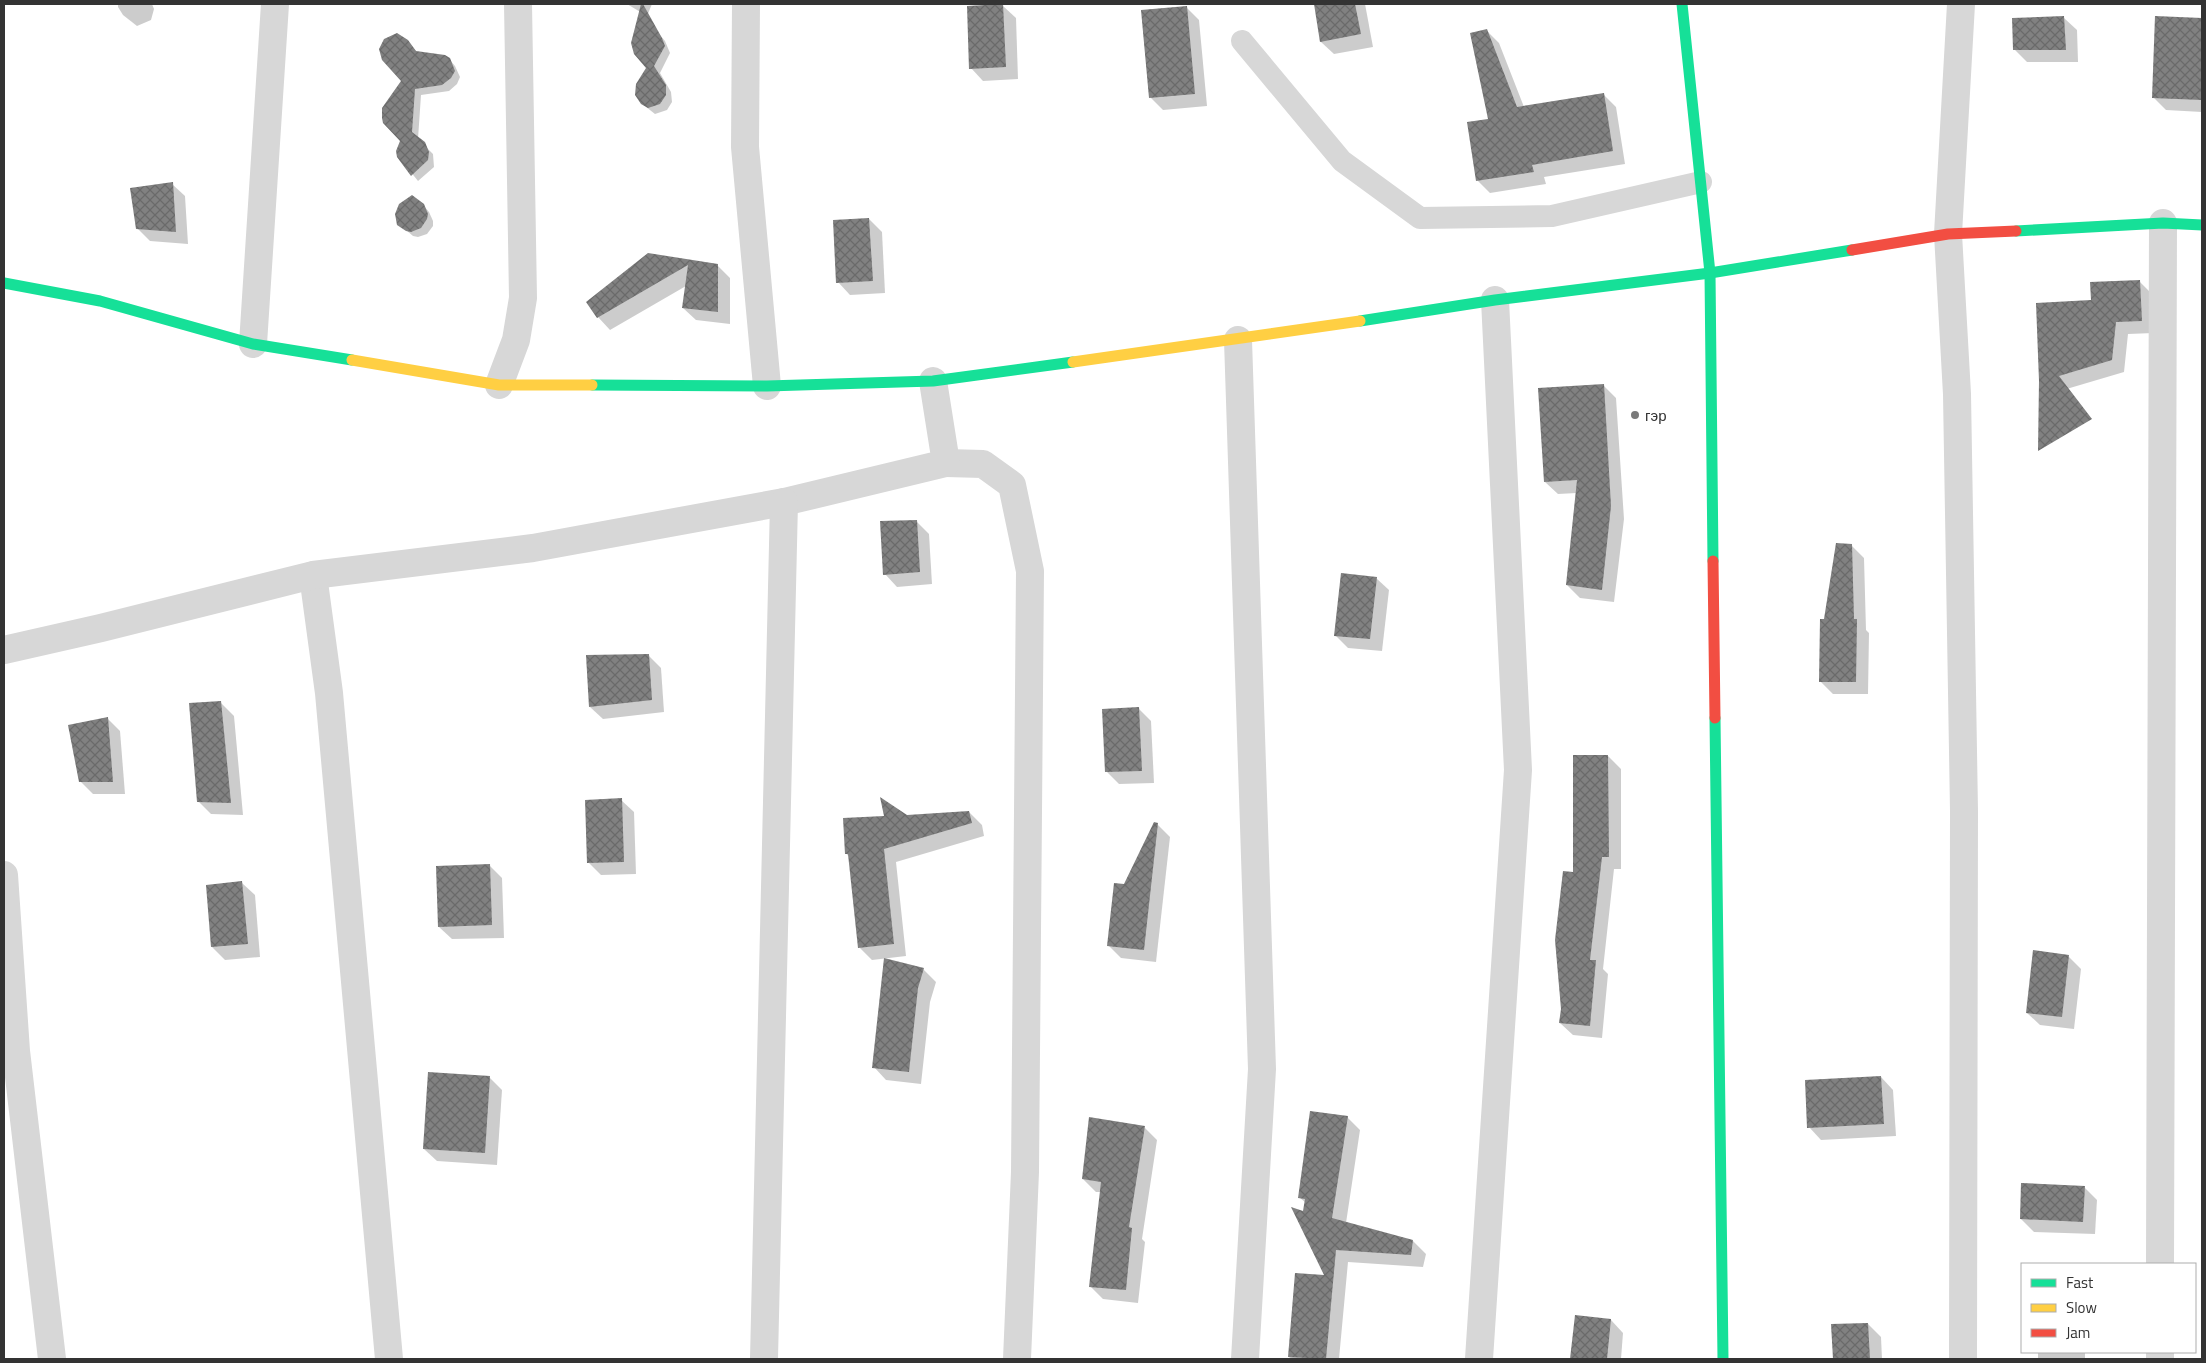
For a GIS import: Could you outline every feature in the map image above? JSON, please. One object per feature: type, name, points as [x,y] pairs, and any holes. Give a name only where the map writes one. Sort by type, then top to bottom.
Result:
[{"type":"street","points":[[253,344],[275,4]]},
{"type":"street","points":[[499,385],[516,340],[523,298],[518,4]]},
{"type":"street","points":[[746,4],[745,147],[767,386]]},
{"type":"street","points":[[1682,4],[1710,273],[1723,1359]]},
{"type":"street","points":[[1960,4],[1948,234],[1957,394],[1964,811],[1963,1359]]},
{"type":"street","points":[[4,283],[100,301],[253,344],[499,385],[767,386],[933,381],[1238,340],[1495,300],[1710,273],[1948,234],[2163,223],[2202,224]]},
{"type":"street","points":[[2160,1263],[2163,223]]},
{"type":"street","points":[[1479,1359],[1518,770],[1495,300]]},
{"type":"street","points":[[1238,340],[1262,1069],[1245,1359]]},
{"type":"street","points":[[933,381],[946,463]]},
{"type":"street","points":[[4,650],[101,628],[313,575],[533,548],[784,502],[946,463],[983,464],[1012,485],[1030,571],[1025,1172],[1017,1359]]},
{"type":"street","points":[[764,1359],[784,502]]},
{"type":"street","points":[[313,575],[329,693],[389,1359]]},
{"type":"street","points":[[4,875],[16,1051],[52,1359]]},
{"type":"lane","points":[[1242,41],[1342,161],[1420,218],[1552,216],[1701,182]]},
{"type":"building","points":[[641,4],[643,4],[665,46],[654,66],[666,85],[666,95],[660,104],[648,108],[641,104],[635,95],[636,84],[646,68],[634,54],[631,43]]},
{"type":"building","points":[[1003,4],[1006,67],[969,69],[967,6]]},
{"type":"building","points":[[1314,4],[1355,4],[1361,34],[1320,42]]},
{"type":"building","points":[[1187,6],[1195,94],[1149,98],[1141,10]]},
{"type":"building","points":[[2064,16],[2066,50],[2013,50],[2012,18]]},
{"type":"building","points":[[2155,16],[2202,18],[2202,100],[2152,98]]},
{"type":"building","points":[[1487,29],[1517,107],[1604,93],[1613,151],[1532,165],[1534,172],[1476,181],[1467,122],[1488,119],[1470,33]]},
{"type":"building","points":[[397,33],[408,40],[416,51],[445,55],[450,58],[455,71],[451,78],[442,85],[415,89],[412,132],[425,142],[429,152],[428,160],[411,176],[397,157],[396,151],[400,141],[383,123],[382,118],[382,108],[401,81],[382,60],[379,49],[384,39]]},
{"type":"building","points":[[173,182],[176,232],[136,229],[130,188]]},
{"type":"building","points":[[412,195],[424,204],[428,214],[421,228],[411,232],[397,225],[395,214],[399,204]]},
{"type":"building","points":[[869,218],[873,281],[836,283],[833,220]]},
{"type":"building","points":[[648,253],[718,264],[718,312],[682,308],[688,265],[597,318],[586,302]]},
{"type":"building","points":[[2140,280],[2142,321],[2116,322],[2112,360],[2059,376],[2092,419],[2038,451],[2039,381],[2036,303],[2091,300],[2090,282]]},
{"type":"building","points":[[1604,384],[1611,506],[1602,590],[1566,585],[1577,480],[1544,482],[1538,388]]},
{"type":"building","points":[[917,520],[920,572],[883,575],[880,521]]},
{"type":"building","points":[[1836,543],[1852,544],[1854,619],[1857,619],[1856,682],[1819,682],[1820,619],[1824,619]]},
{"type":"building","points":[[1341,573],[1377,577],[1370,639],[1334,636]]},
{"type":"building","points":[[649,654],[652,700],[589,707],[586,655]]},
{"type":"building","points":[[221,701],[231,803],[197,802],[189,703]]},
{"type":"building","points":[[1139,707],[1142,771],[1105,772],[1102,709]]},
{"type":"building","points":[[108,717],[113,782],[79,782],[68,725]]},
{"type":"building","points":[[1573,755],[1608,755],[1609,857],[1602,857],[1590,960],[1596,960],[1590,1026],[1559,1023],[1561,1009],[1555,940],[1563,871],[1573,872]]},
{"type":"building","points":[[880,797],[907,815],[969,811],[972,823],[884,849],[894,944],[858,948],[848,854],[845,854],[843,818],[884,816]]},
{"type":"building","points":[[622,798],[624,862],[587,863],[585,800]]},
{"type":"building","points":[[1154,822],[1158,823],[1144,950],[1107,946],[1114,883],[1124,884]]},
{"type":"building","points":[[490,864],[492,925],[438,927],[436,866]]},
{"type":"building","points":[[242,881],[248,944],[211,947],[206,885]]},
{"type":"building","points":[[2033,950],[2069,955],[2062,1017],[2026,1013]]},
{"type":"building","points":[[884,958],[924,968],[918,988],[909,1072],[872,1068]]},
{"type":"building","points":[[428,1072],[490,1076],[485,1153],[423,1149]]},
{"type":"building","points":[[1881,1076],[1884,1124],[1807,1128],[1805,1080]]},
{"type":"building","points":[[1310,1111],[1348,1116],[1332,1218],[1413,1240],[1411,1255],[1336,1250],[1326,1359],[1288,1357],[1295,1273],[1324,1275],[1291,1207],[1303,1211],[1305,1199],[1298,1198]]},
{"type":"building","points":[[1089,1117],[1145,1126],[1129,1227],[1132,1228],[1126,1290],[1089,1287],[1101,1182],[1082,1179]]},
{"type":"building","points":[[2021,1183],[2085,1186],[2083,1222],[2020,1219]]},
{"type":"building","points":[[1575,1315],[1611,1319],[1607,1359],[1570,1359]]},
{"type":"building","points":[[1868,1323],[1870,1359],[1833,1359],[1831,1324]]},
{"type":"traffic: fast","points":[[1682,4],[1710,273],[1713,561]]},
{"type":"traffic: fast","points":[[2016,231],[2163,223],[2202,225]]},
{"type":"traffic: fast","points":[[1360,321],[1495,300],[1710,273],[1852,250]]},
{"type":"traffic: fast","points":[[4,283],[100,301],[253,344],[352,360]]},
{"type":"traffic: fast","points":[[592,385],[767,386],[933,381],[1073,362]]},
{"type":"traffic: fast","points":[[1715,718],[1723,1359]]},
{"type":"traffic: slow","points":[[1073,362],[1360,321]]},
{"type":"traffic: slow","points":[[352,360],[499,385],[592,385]]},
{"type":"traffic: jam","points":[[1852,250],[1948,234],[2016,231]]},
{"type":"traffic: jam","points":[[1713,561],[1715,718]]},
{"type":"place","name":"гэр","points":[[1635,415]]}]
